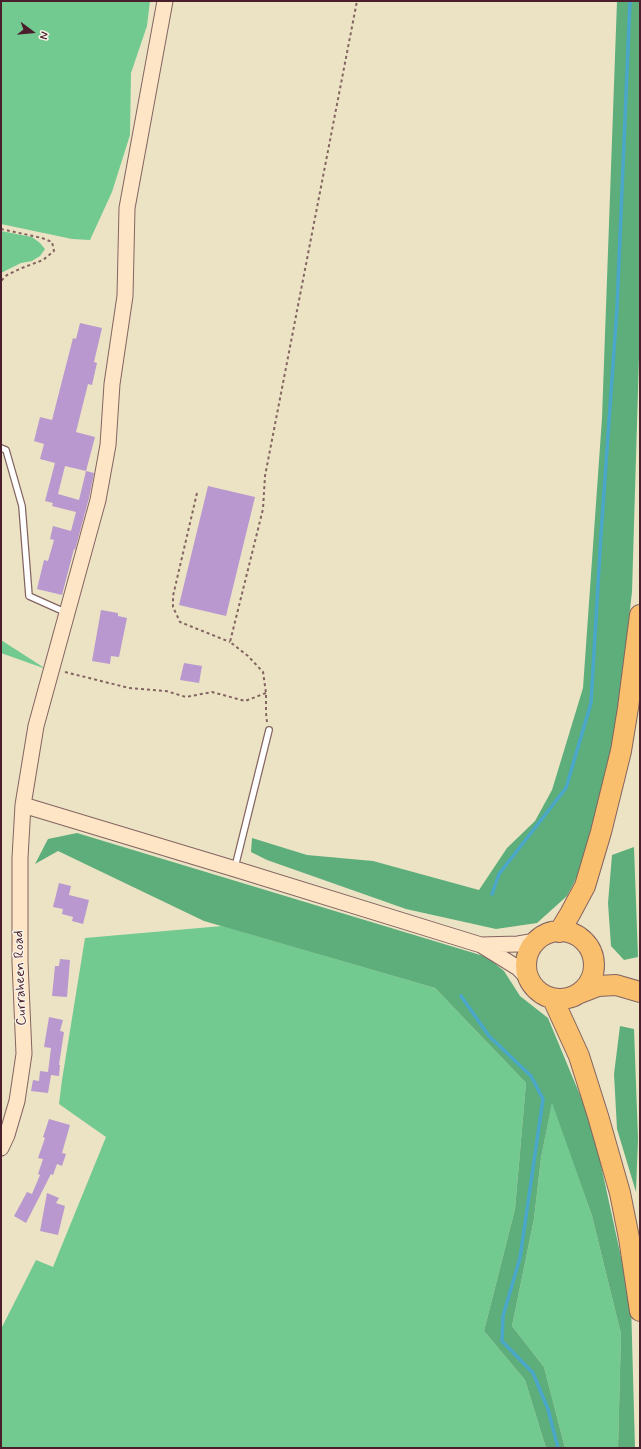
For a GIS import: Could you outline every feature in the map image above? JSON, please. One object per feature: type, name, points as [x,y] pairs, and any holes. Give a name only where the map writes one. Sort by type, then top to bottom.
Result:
[{"type":"highway","points":[[559,932],[586,886],[603,824],[621,751],[640,615]]},
{"type":"highway","points":[[580,993],[588,984],[592,974],[593,963],[591,953],[586,944],[578,937],[569,933],[559,932],[551,933],[536,941],[526,958],[526,968],[528,978],[534,988],[543,995],[553,999],[562,999],[571,997],[598,986],[616,985],[640,992]]},
{"type":"highway","points":[[593,963],[600,973],[616,985]]},
{"type":"highway","points":[[553,999],[581,1063],[620,1193],[640,1311]]},
{"type":"street","name":"Curraheen Road","points":[[1,1148],[7,1135],[17,1101],[24,1054],[20,962],[20,858],[23,805],[36,726],[98,500],[108,445],[112,384],[125,296],[127,208],[165,1]]},
{"type":"street","points":[[23,805],[481,945],[518,968],[528,978]]},
{"type":"street","points":[[481,945],[518,944],[536,941]]},
{"type":"lane","points":[[1,448],[6,450],[22,506],[29,596],[67,613]]},
{"type":"lane","points":[[235,869],[269,730]]},
{"type":"path","points":[[230,642],[263,508],[264,476],[357,1]]},
{"type":"path","points":[[1,228],[52,242],[54,251],[43,260],[7,275],[1,281]]},
{"type":"path","points":[[197,493],[173,596],[173,607],[180,622],[230,642],[248,656],[263,672],[266,693],[266,713],[269,730]]},
{"type":"path","points":[[52,669],[129,688],[166,691],[186,697],[212,692],[245,701],[266,693]]},
{"type":"green space","points":[[1,1],[150,1],[147,26],[131,73],[130,135],[112,192],[90,240],[72,239],[1,224]]},
{"type":"green space","points":[[617,1],[640,1],[640,323],[632,592],[616,728],[582,867],[567,896],[537,923],[496,929],[406,909],[267,860],[251,852],[252,838],[307,855],[373,861],[479,890],[507,848],[535,821],[552,790],[583,688],[602,418]]},
{"type":"green space","points":[[1,231],[32,237],[45,249],[40,256],[32,261],[21,263],[1,273]]},
{"type":"green space","points":[[1,640],[46,669],[1,653]]},
{"type":"green space","points":[[77,833],[487,957],[504,971],[520,996],[548,1018],[592,1124],[631,1303],[635,1448],[618,1448],[621,1334],[592,1216],[552,1103],[541,1158],[534,1219],[512,1326],[544,1367],[565,1448],[546,1448],[525,1380],[484,1331],[515,1209],[526,1083],[435,988],[204,921],[58,851],[35,864],[48,839]]},
{"type":"green space","points":[[634,847],[638,957],[624,960],[611,946],[608,903],[612,855]]},
{"type":"green space","points":[[222,926],[435,988],[526,1083],[515,1209],[484,1331],[525,1380],[546,1448],[1,1448],[1,1329],[36,1260],[53,1267],[106,1137],[59,1104],[85,938]]},
{"type":"green space","points":[[620,1026],[634,1029],[638,1139],[636,1192],[617,1129],[614,1074]]},
{"type":"green space","points":[[552,1102],[592,1216],[621,1334],[618,1448],[565,1448],[544,1367],[512,1326],[534,1219],[541,1158]]},
{"type":"building","points":[[80,323],[102,328],[94,362],[97,363],[92,385],[88,384],[76,432],[95,437],[86,471],[94,473],[89,498],[62,595],[37,589],[44,560],[48,561],[54,540],[50,539],[53,526],[71,531],[76,512],[52,506],[53,503],[45,501],[55,463],[40,459],[44,444],[34,441],[40,417],[52,420],[73,338],[76,339]],"holes":[[[65,466],[86,471],[79,500],[58,494]]]},
{"type":"building","points":[[208,486],[255,497],[226,616],[179,605]]},
{"type":"building","points":[[101,610],[118,613],[118,616],[127,618],[119,657],[111,656],[110,664],[92,661]]},
{"type":"building","points":[[184,663],[202,666],[199,683],[180,680]]},
{"type":"building","points":[[59,883],[71,886],[69,895],[89,900],[83,924],[72,921],[73,917],[62,914],[63,909],[53,907]]},
{"type":"building","points":[[60,959],[70,960],[67,997],[52,996],[55,966],[59,966]]},
{"type":"building","points":[[49,1017],[63,1020],[60,1031],[64,1032],[59,1065],[59,1076],[51,1075],[48,1093],[31,1091],[33,1080],[39,1081],[40,1071],[48,1072],[51,1048],[44,1047]]},
{"type":"building","points":[[49,1119],[70,1125],[62,1153],[66,1154],[62,1166],[57,1164],[53,1175],[51,1174],[26,1223],[14,1216],[27,1192],[32,1194],[40,1175],[38,1174],[43,1159],[38,1158],[45,1138],[43,1137]]},
{"type":"building","points":[[47,1193],[59,1198],[56,1203],[65,1206],[58,1235],[40,1231]]},
{"type":"waterway","points":[[492,894],[499,874],[566,788],[591,703],[617,308],[630,1]]},
{"type":"waterway","points":[[461,996],[489,1036],[531,1076],[543,1099],[520,1258],[503,1316],[502,1341],[533,1373],[548,1409],[558,1448]]}]
